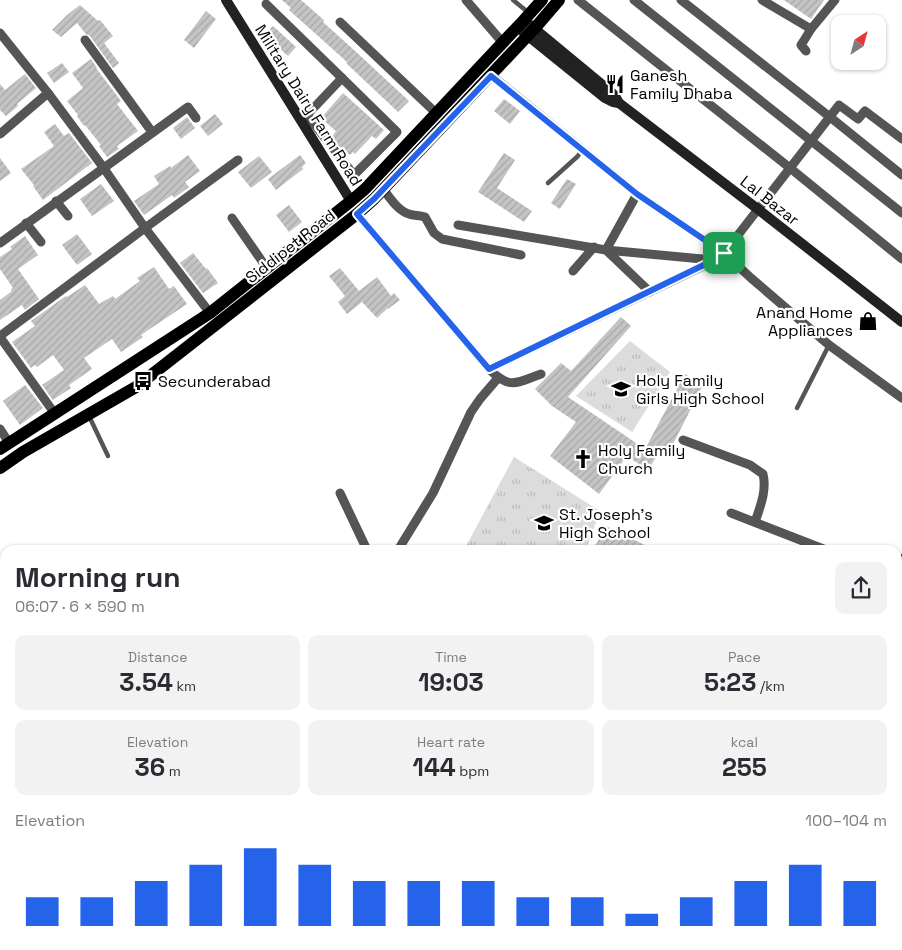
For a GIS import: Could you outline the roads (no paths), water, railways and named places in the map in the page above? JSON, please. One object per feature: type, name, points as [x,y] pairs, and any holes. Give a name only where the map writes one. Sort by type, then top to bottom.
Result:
[{"type":"main road","name":"Military Dairy Farm Road","points":[[226,0],[304,118],[351,201]]},
{"type":"main road","name":"Siddipet Road","points":[[0,468],[23,452],[136,386],[357,214],[374,199],[491,76],[542,0]]},
{"type":"main road","name":"Siddipet Road","points":[[4,446],[210,313],[351,201],[365,189],[503,43],[560,0]]},
{"type":"main road","name":"Lal Bazar","points":[[527,25],[610,91],[619,103],[902,322]]},
{"type":"main road","points":[[351,201],[357,214]]},
{"type":"street","points":[[466,0],[503,43]]},
{"type":"street","points":[[578,0],[902,259]]},
{"type":"street","points":[[634,0],[902,214]]},
{"type":"street","points":[[681,0],[902,175]]},
{"type":"street","points":[[806,51],[801,45],[835,0]]},
{"type":"street","points":[[764,1],[812,29]]},
{"type":"street","points":[[266,4],[342,78],[397,132],[354,175],[304,118],[342,78]]},
{"type":"street","points":[[340,22],[436,113]]},
{"type":"street","points":[[0,33],[48,93],[145,228],[210,313]]},
{"type":"street","points":[[86,40],[152,132]]},
{"type":"street","points":[[491,76],[637,194],[724,253],[750,278],[829,345],[902,398]]},
{"type":"street","points":[[0,134],[48,93]]},
{"type":"street","points":[[489,369],[650,292],[714,260],[724,253],[839,105],[858,119],[865,111],[902,139]]},
{"type":"street","points":[[0,243],[188,107],[196,118]]},
{"type":"street","points":[[55,414],[0,337],[238,160]]},
{"type":"street","points":[[383,189],[403,211],[411,215],[425,217],[434,233],[442,239],[521,255]]},
{"type":"street","points":[[606,250],[637,194]]},
{"type":"street","points":[[56,201],[68,216]]},
{"type":"street","points":[[357,214],[498,378],[506,383],[514,383],[541,374]]},
{"type":"street","points":[[232,218],[266,267]]},
{"type":"street","points":[[26,223],[41,242]]},
{"type":"street","points":[[458,225],[606,250],[714,260]]},
{"type":"street","points":[[573,271],[594,248]]},
{"type":"street","points":[[606,250],[650,292]]},
{"type":"street","points":[[401,545],[433,493],[471,412],[498,378]]},
{"type":"street","points":[[0,429],[4,446]]},
{"type":"street","points":[[683,440],[750,465],[763,474],[765,482],[764,492],[755,522]]},
{"type":"street","points":[[340,493],[365,545]]},
{"type":"street","points":[[731,513],[813,545]]},
{"type":"lane","points":[[513,0],[527,25]]},
{"type":"lane","points":[[548,183],[578,156],[582,150]]},
{"type":"lane","points":[[797,408],[829,345]]},
{"type":"lane","points":[[88,414],[108,456]]},
{"type":"place","name":"Ganesh Family Dhaba","points":[[615,84]]},
{"type":"place","name":"Anand Home Appliances","points":[[868,321]]},
{"type":"place","name":"Secunderabad","points":[[143,381]]},
{"type":"place","name":"Holy Family Girls High School","points":[[621,389]]},
{"type":"place","name":"Holy Family Church","points":[[583,459]]},
{"type":"place","name":"St. Joseph's High School","points":[[544,523]]}]
